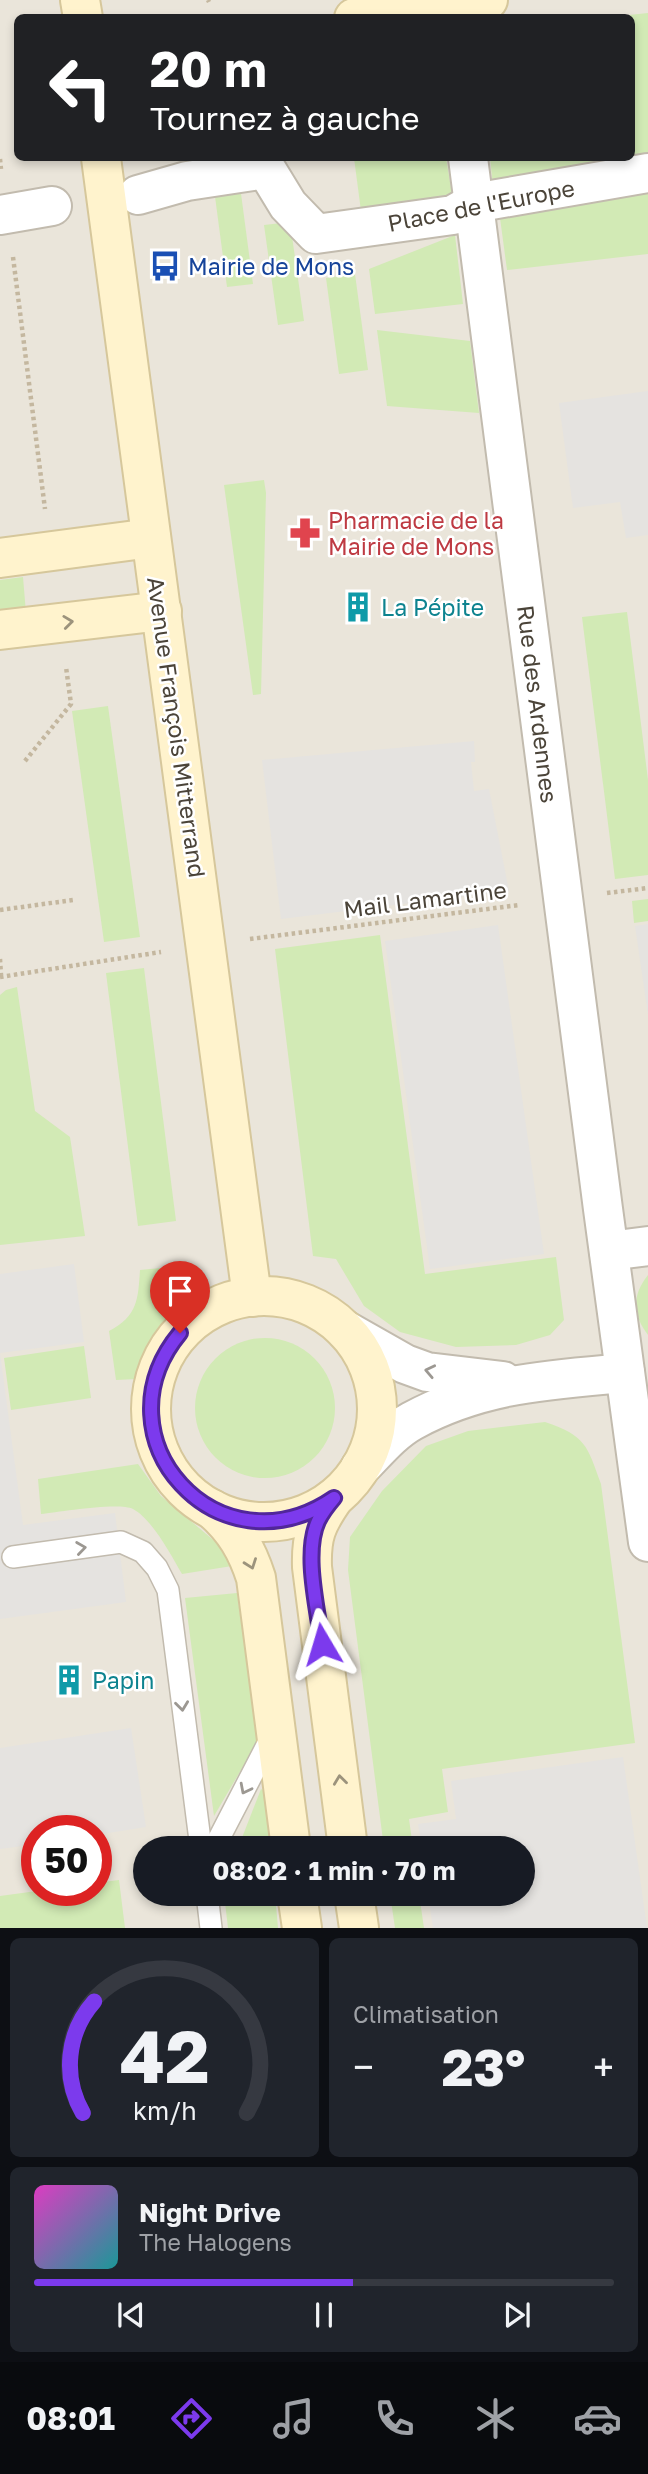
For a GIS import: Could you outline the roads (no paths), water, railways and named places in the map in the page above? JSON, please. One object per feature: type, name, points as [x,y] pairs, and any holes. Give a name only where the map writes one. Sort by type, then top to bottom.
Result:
[{"type":"main road","points":[[408,14],[449,11],[488,0]]},
{"type":"main road","name":"Avenue François Mitterrand","points":[[101,161],[252,1297]]},
{"type":"main road","points":[[0,558],[151,538]]},
{"type":"main road","points":[[0,631],[162,611]]},
{"type":"main road","points":[[290,1836],[256,1578],[250,1559],[229,1524],[183,1488],[163,1457],[152,1423],[153,1386],[161,1363],[173,1343],[189,1325],[219,1306],[252,1297],[278,1297],[303,1303],[345,1330],[368,1364],[375,1390],[377,1417],[371,1444],[353,1479],[334,1498],[318,1520],[313,1536],[312,1559],[347,1836]]},
{"type":"main road","points":[[212,1509],[249,1521],[274,1522],[312,1511],[334,1498]]},
{"type":"main road","points":[[299,1906],[302,1928]]},
{"type":"main road","points":[[356,1906],[359,1928]]},
{"type":"street","name":"Rue des Ardennes","points":[[468,161],[648,1542]]},
{"type":"street","name":"Place de l'Europe","points":[[138,195],[187,181],[266,169],[288,205],[316,234],[453,215],[474,204],[648,173]]},
{"type":"street","points":[[4,214],[52,206]]},
{"type":"street","points":[[609,1251],[648,1246]]},
{"type":"street","points":[[345,1330],[405,1364],[427,1372],[522,1382]]},
{"type":"street","points":[[360,1468],[411,1421],[478,1393],[522,1382],[625,1373]]},
{"type":"lane","points":[[13,1558],[121,1542],[144,1552],[157,1568],[168,1591],[199,1836]]},
{"type":"lane","points":[[220,1836],[276,1730]]},
{"type":"lane","points":[[208,1906],[211,1928]]},
{"type":"place","name":"Mairie de Mons","points":[[165,266]]},
{"type":"place","name":"Pharmacie de la Mairie de Mons","points":[[305,533]]},
{"type":"place","name":"La Pépite","points":[[358,607]]},
{"type":"place","name":"Papin","points":[[69,1680]]}]
